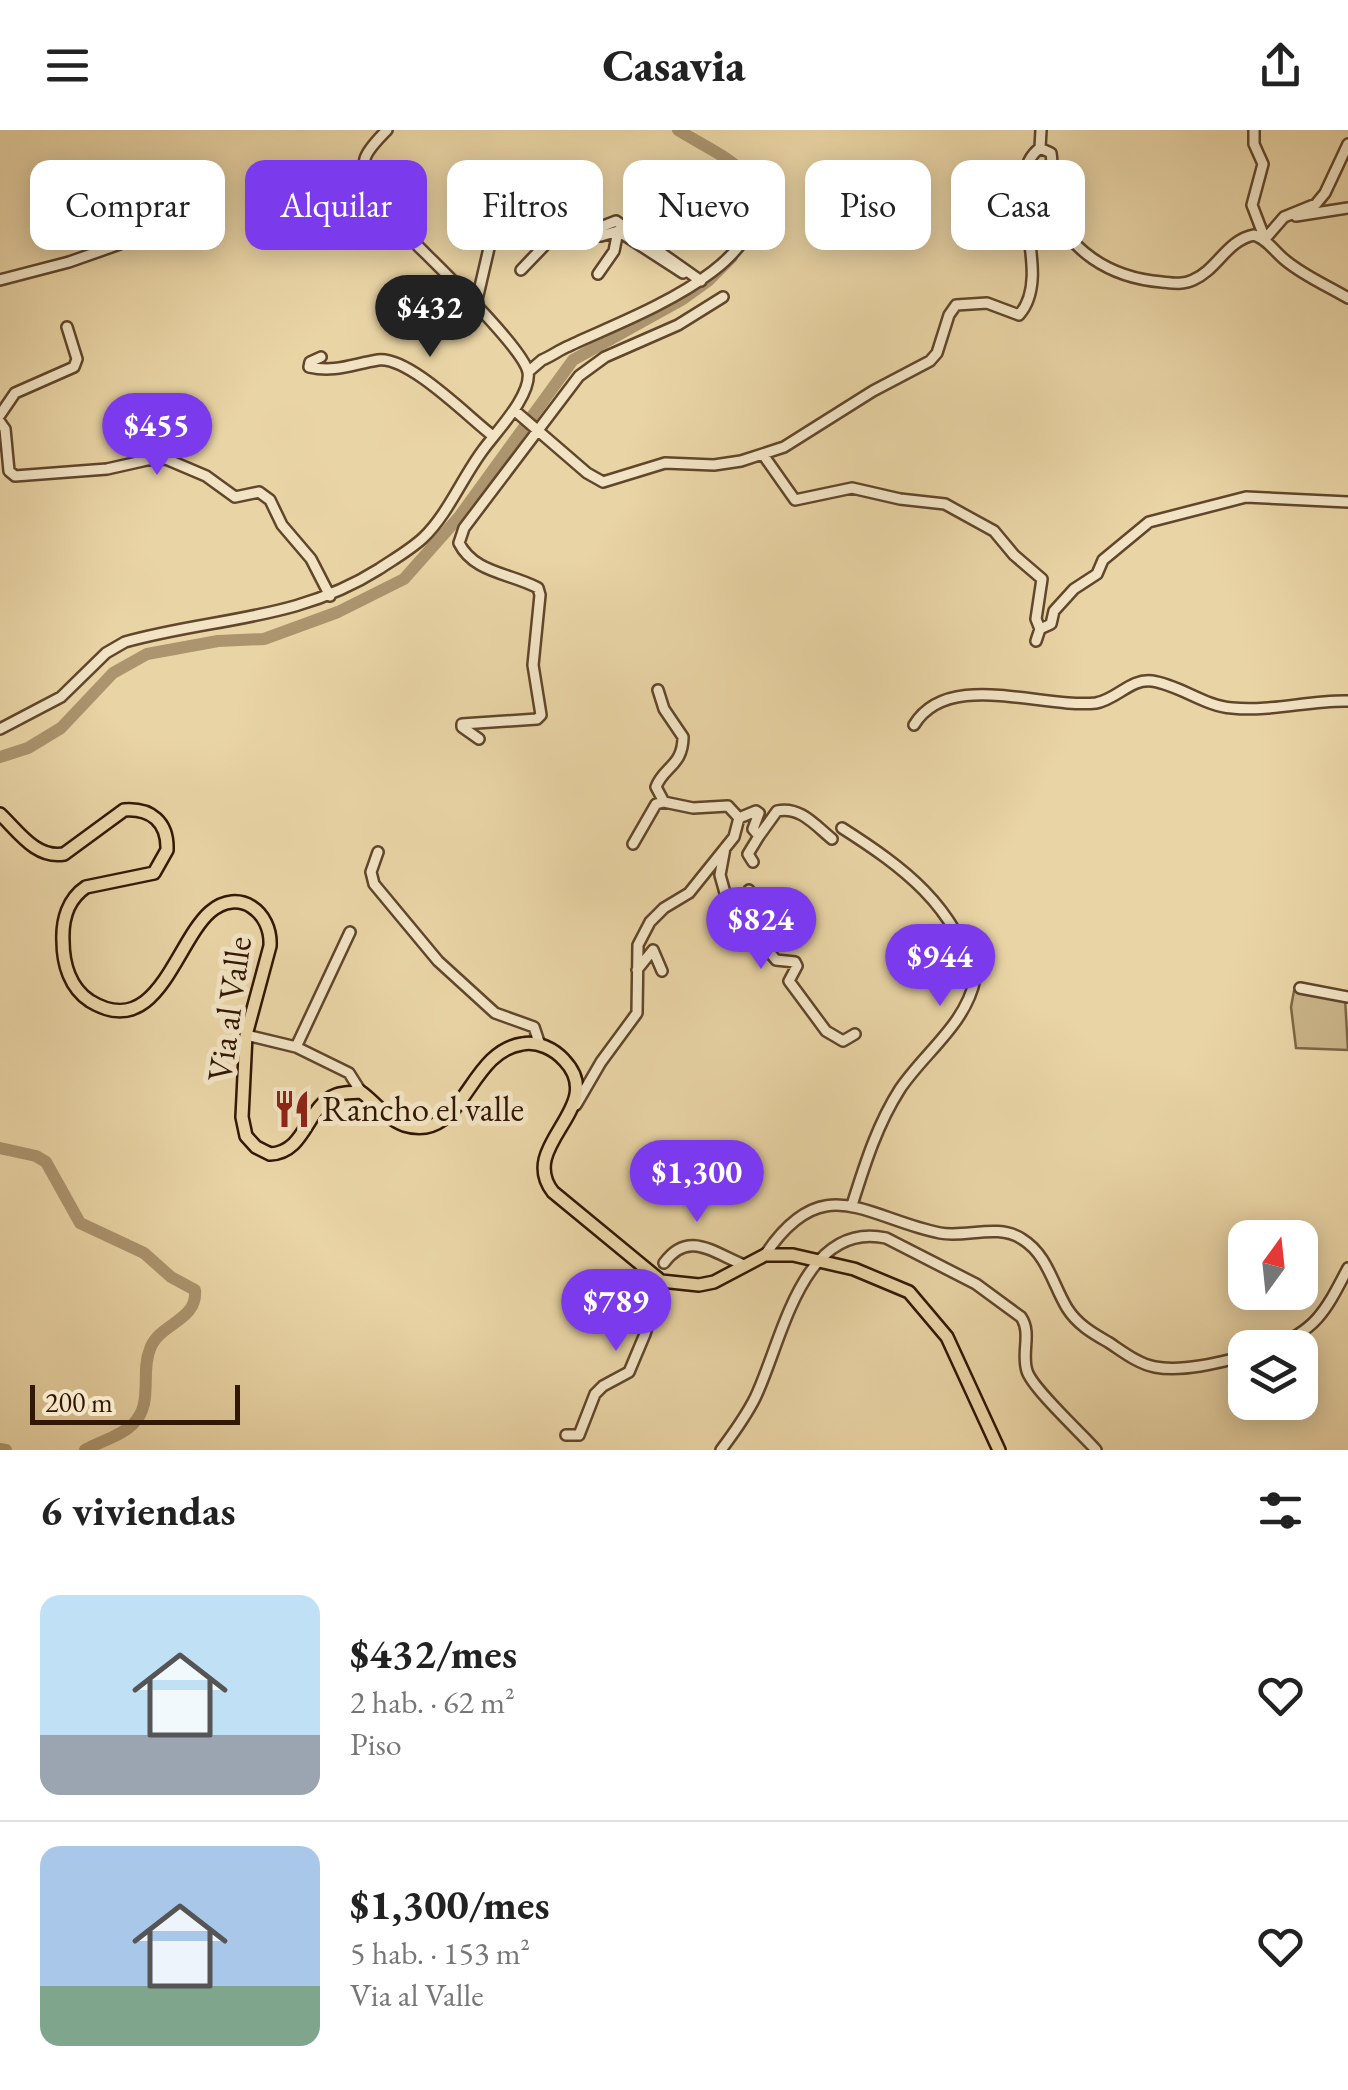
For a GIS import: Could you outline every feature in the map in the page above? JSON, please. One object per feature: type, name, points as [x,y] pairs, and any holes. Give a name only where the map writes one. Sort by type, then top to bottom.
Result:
[{"type":"main road","name":"Via al Valle","points":[[0,814],[29,844],[54,856],[64,854],[116,812],[140,809],[153,814],[162,824],[168,843],[162,865],[146,876],[94,884],[78,892],[68,909],[64,925],[67,971],[83,996],[98,1006],[115,1010],[140,1005],[157,992],[208,914],[226,903],[250,904],[265,917],[271,934],[246,1036],[244,1126],[251,1142],[276,1155],[295,1144],[332,1097],[361,1092]]},
{"type":"main road","points":[[361,1092],[393,1120],[430,1126],[455,1109],[492,1056],[508,1047],[540,1045],[562,1058],[575,1075],[572,1112],[544,1155],[548,1186],[661,1281],[699,1285],[714,1282],[766,1255],[793,1255],[894,1284],[916,1298],[947,1337],[999,1450]]},
{"type":"street","points":[[386,130],[368,148],[365,161],[385,198],[382,237],[392,240],[404,204],[413,199],[414,238],[418,246],[476,304],[528,372]]},
{"type":"street","points":[[516,412],[587,473],[604,482],[665,464],[714,465],[764,456],[930,361],[937,353],[956,304],[987,303],[1019,315],[1030,294],[1032,256],[1024,184],[1029,162],[1040,148],[1041,130]]},
{"type":"street","points":[[1254,130],[1254,144],[1263,164],[1252,204],[1265,239],[1284,260],[1348,298]]},
{"type":"street","points":[[1265,239],[1284,216],[1316,204],[1325,194],[1348,144]]},
{"type":"street","points":[[1040,148],[1051,153],[1052,201],[1073,244],[1087,256],[1127,276],[1183,283],[1206,272],[1244,237],[1265,239]]},
{"type":"street","points":[[1284,216],[1348,208]]},
{"type":"street","points":[[603,226],[616,221],[699,283]]},
{"type":"street","points":[[598,274],[614,250],[618,231]]},
{"type":"street","points":[[603,235],[618,231],[699,283]]},
{"type":"street","points":[[0,280],[103,250]]},
{"type":"street","points":[[476,304],[489,250]]},
{"type":"street","points":[[521,270],[541,250]]},
{"type":"street","points":[[0,729],[61,696],[106,653],[126,642],[289,610],[330,596],[372,574],[423,538],[493,436],[516,412],[528,372],[567,346],[618,326],[699,283],[734,250]]},
{"type":"street","points":[[479,739],[462,724],[537,718],[542,710],[533,665],[540,608],[538,588],[482,568],[459,543],[464,528],[535,429],[586,370],[724,298]]},
{"type":"street","points":[[67,328],[77,359],[74,366],[15,393],[0,419],[5,429],[8,471],[15,476],[107,470],[166,459],[214,480],[228,494],[258,492],[270,500],[282,525],[311,559],[330,596]]},
{"type":"street","points":[[321,357],[310,362],[310,367],[334,370],[387,361],[430,382],[493,436]]},
{"type":"street","points":[[764,456],[794,500],[860,488],[900,499],[945,504],[994,531],[1042,579],[1036,641]]},
{"type":"street","points":[[1040,628],[1051,624],[1054,611],[1074,589],[1097,574],[1104,560],[1149,522],[1246,497],[1348,502]]},
{"type":"street","points":[[914,726],[928,708],[945,697],[1100,703],[1132,684],[1150,680],[1228,708],[1348,701]]},
{"type":"street","points":[[658,690],[664,709],[683,738],[671,770],[658,780],[656,787],[664,802]]},
{"type":"street","points":[[633,844],[656,804],[664,802],[694,808],[728,806],[740,818]]},
{"type":"street","points":[[753,862],[748,854],[782,809],[802,814],[832,839]]},
{"type":"street","points":[[740,818],[759,813],[753,829],[759,836]]},
{"type":"street","points":[[572,1112],[637,1012],[638,945],[650,922],[664,908],[689,894],[738,829],[740,818]]},
{"type":"street","points":[[842,828],[896,864],[928,892],[961,943],[975,980],[952,1026],[911,1073],[890,1106],[871,1143],[852,1205]]},
{"type":"street","points":[[726,845],[720,875],[727,900],[776,960],[795,962],[797,966],[789,982],[826,1031],[844,1040],[855,1034]]},
{"type":"street","points":[[378,852],[371,872],[374,884],[394,909],[438,961],[495,1013],[534,1027],[540,1045]]},
{"type":"street","points":[[742,918],[749,890]]},
{"type":"street","points":[[296,1047],[350,932]]},
{"type":"street","points":[[636,972],[652,950],[662,971]]},
{"type":"street","points":[[1300,988],[1348,997]]},
{"type":"street","points":[[246,1036],[296,1047],[349,1073],[361,1092]]},
{"type":"street","points":[[766,1255],[782,1234],[824,1206],[852,1205],[940,1233],[994,1232],[1021,1238],[1042,1258],[1078,1322],[1141,1362],[1182,1368],[1228,1359]]},
{"type":"street","points":[[720,1450],[755,1399],[793,1304],[818,1260],[842,1243],[875,1236],[886,1238],[990,1292],[1026,1324],[1024,1360],[1030,1380],[1096,1450]]},
{"type":"street","points":[[664,1263],[675,1248],[688,1244],[744,1266]]},
{"type":"street","points":[[1306,1330],[1316,1323],[1348,1268]]},
{"type":"street","points":[[566,1435],[575,1436],[584,1430],[599,1390],[629,1372],[661,1281]]},
{"type":"shaded area","points":[[1294,991],[1345,998],[1348,1050],[1296,1048],[1291,1007]]},
{"type":"waterway","points":[[678,130],[729,160]]},
{"type":"waterway","points":[[0,757],[28,748],[61,728],[113,673],[147,654],[218,641],[264,639],[338,612],[404,579],[459,517],[573,360],[683,299],[732,257]]},
{"type":"waterway","points":[[0,1148],[46,1162],[80,1223],[144,1253],[171,1277],[195,1290],[190,1309],[161,1333],[150,1349],[145,1398],[139,1416],[122,1432],[85,1450]]},
{"type":"waterway","points":[[0,1449],[6,1450]]},
{"type":"place","name":"Rancho el valle","points":[[292,1109]]}]
